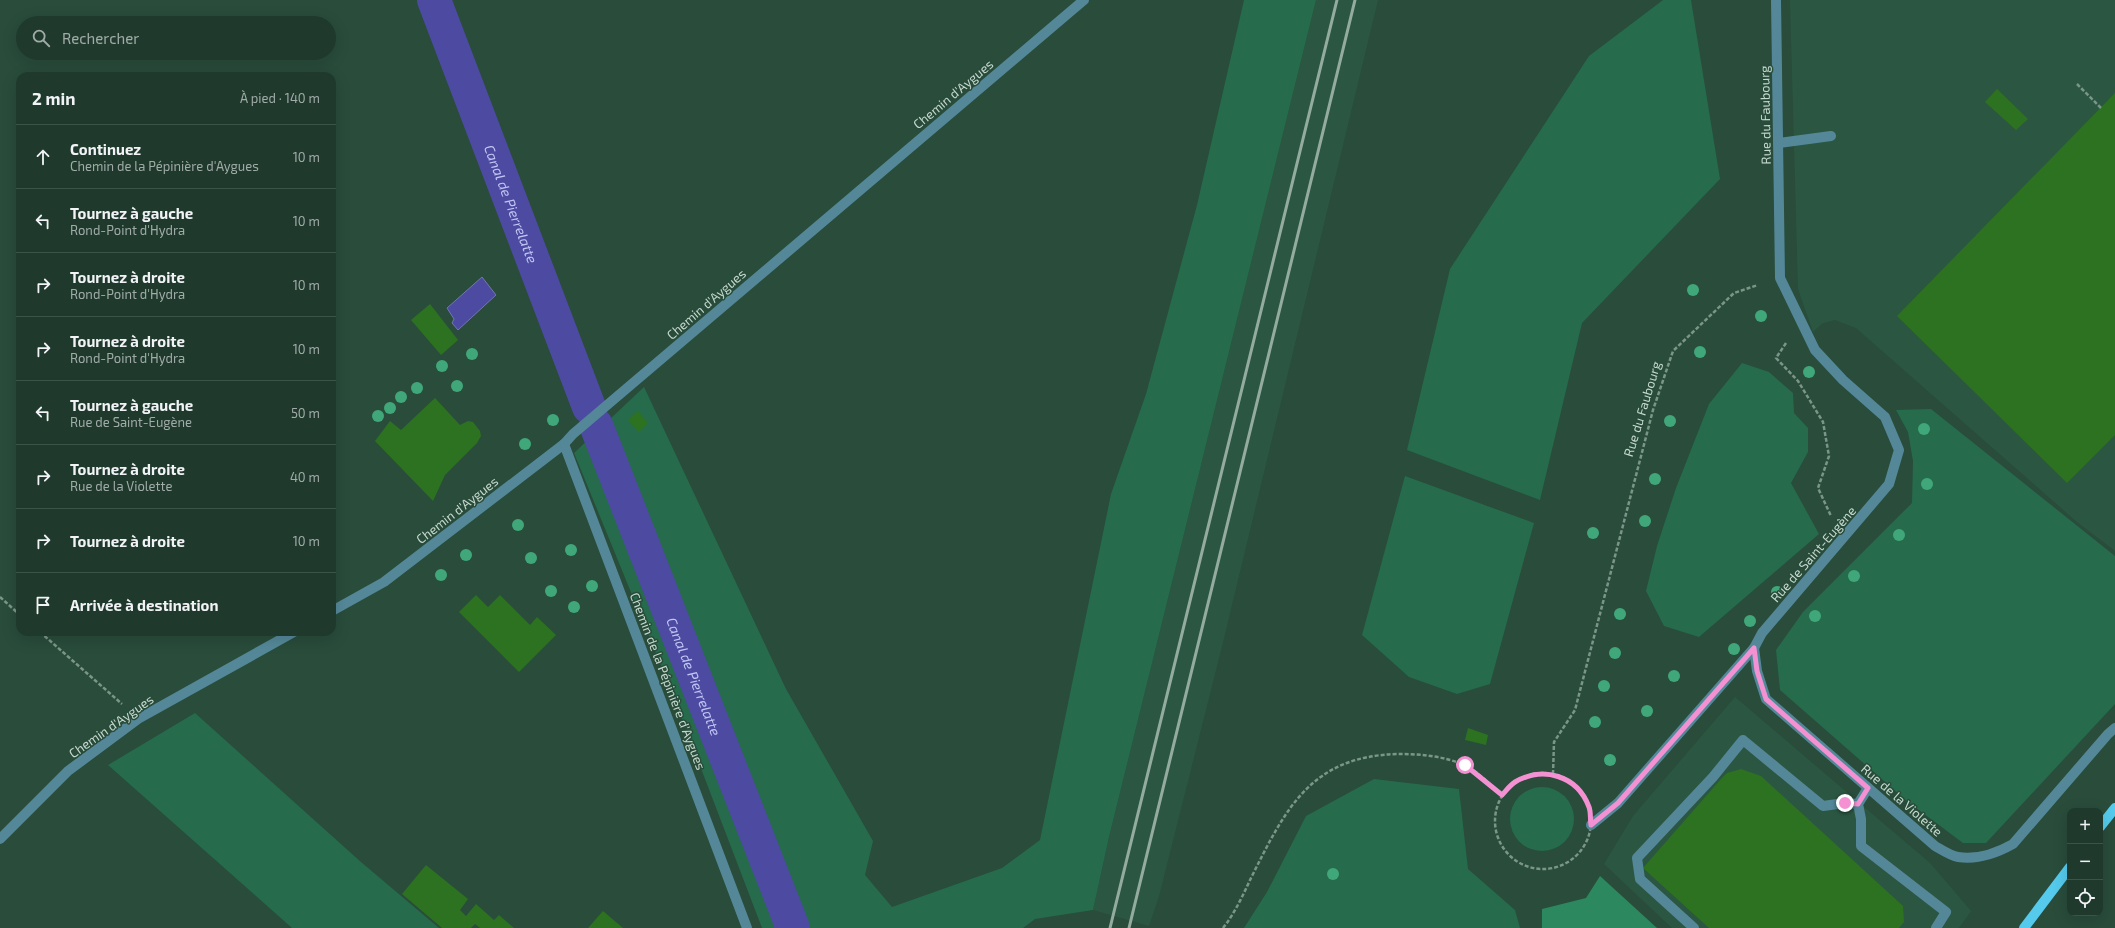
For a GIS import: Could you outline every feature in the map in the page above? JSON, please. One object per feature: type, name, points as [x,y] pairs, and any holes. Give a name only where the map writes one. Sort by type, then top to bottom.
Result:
[{"type":"main road","points":[[2103,823],[2115,808]]},
{"type":"main road","points":[[2024,928],[2067,870]]},
{"type":"street","name":"Chemin d'Aygues","points":[[336,609],[384,582],[564,444],[573,434],[843,203],[1084,0]]},
{"type":"street","name":"Rue du Faubourg","points":[[1776,0],[1780,278]]},
{"type":"street","points":[[1779,143],[1831,136]]},
{"type":"street","name":"Rue de Saint-Eugène","points":[[1591,825],[1618,803],[1754,648],[1762,633],[1843,540],[1889,484],[1899,450],[1885,417],[1843,380],[1815,350],[1800,323],[1780,278]]},
{"type":"street","name":"Chemin de la Pépinière d'Aygues","points":[[564,444],[747,928]]},
{"type":"street","name":"Chemin d'Aygues","points":[[0,839],[68,771],[138,719],[287,636]]},
{"type":"street","name":"Rue de la Violette","points":[[1754,648],[1757,671],[1766,699],[1935,846],[1957,857],[1975,857],[1997,852],[2013,844],[2108,734],[2115,728]]},
{"type":"street","points":[[1694,928],[1640,879],[1638,858],[1713,777],[1743,740],[1823,806],[1845,803],[1858,804]]},
{"type":"street","points":[[1868,788],[1858,804],[1861,818],[1861,846],[1946,912],[1936,928]]},
{"type":"path","points":[[2077,84],[2101,108]]},
{"type":"path","name":"Rue du Faubourg","points":[[1553,774],[1554,742],[1576,710],[1653,410],[1673,351],[1734,293],[1780,278]]},
{"type":"path","points":[[1800,323],[1776,358],[1798,381],[1823,422],[1829,456],[1818,488],[1843,540]]},
{"type":"path","points":[[0,597],[16,611]]},
{"type":"path","points":[[45,636],[138,719]]},
{"type":"path","points":[[1223,928],[1234,912],[1268,844],[1294,802],[1323,774],[1340,764],[1383,755],[1428,756],[1465,765],[1502,795]]},
{"type":"path","points":[[1536,773],[1553,774],[1570,782],[1582,794],[1589,808],[1591,825],[1588,840],[1578,854],[1565,864],[1549,869],[1528,867],[1513,860],[1497,839],[1495,816],[1502,795],[1514,782],[1536,773]]},
{"type":"shaded area","points":[[1244,0],[1316,0],[1109,837],[1093,910],[1035,919],[1023,928],[762,928],[671,690],[574,453],[644,387],[786,689],[873,841],[865,875],[892,907],[1002,868],[1040,840],[1111,494],[1146,394],[1197,205]]},
{"type":"shaded area","points":[[1316,0],[1378,0],[1223,642],[1159,896],[1149,926],[1093,910],[1109,837]]},
{"type":"shaded area","points":[[1663,0],[1691,0],[1720,179],[1582,323],[1540,500],[1407,450],[1450,269],[1589,56]]},
{"type":"shaded area","points":[[1790,0],[2115,0],[2115,551],[2077,522],[1856,328],[1835,320],[1823,323],[1813,332],[1798,289]]},
{"type":"shaded area","points":[[482,277],[496,295],[458,330],[452,323],[454,319],[447,308]]},
{"type":"shaded area","points":[[1742,363],[1769,372],[1793,393],[1794,413],[1808,428],[1808,452],[1791,483],[1819,534],[1699,637],[1664,626],[1646,591],[1657,546],[1676,488],[1709,404]]},
{"type":"shaded area","points":[[1931,409],[2115,556],[2115,704],[1986,843],[1963,843],[1908,802],[1780,690],[1776,650],[1803,612],[1912,503],[1913,461],[1908,432],[1896,410]]},
{"type":"shaded area","points":[[1405,476],[1534,523],[1490,684],[1457,694],[1409,677],[1362,635]]},
{"type":"shaded area","points":[[1735,697],[1930,863],[1971,911],[1959,928],[1672,928],[1604,864],[1633,816]]},
{"type":"shaded area","points":[[195,713],[361,862],[439,928],[292,928],[108,765]]},
{"type":"shaded area","points":[[1374,779],[1459,789],[1468,869],[1515,910],[1520,928],[1244,928],[1267,892],[1306,816]]},
{"type":"shaded area","points":[[1542,787],[1560,793],[1568,801],[1574,819],[1568,837],[1560,845],[1542,851],[1524,845],[1516,837],[1510,819],[1516,801],[1524,793]]},
{"type":"green space","points":[[1600,876],[1657,928],[1542,928],[1542,909],[1586,898]]},
{"type":"building","points":[[1997,89],[2028,119],[2016,130],[1985,102]]},
{"type":"building","points":[[2115,93],[2115,435],[2067,483],[1897,316]]},
{"type":"building","points":[[430,304],[458,340],[441,355],[411,320]]},
{"type":"building","points":[[435,398],[460,425],[468,421],[473,422],[480,431],[481,436],[477,443],[445,475],[433,501],[375,441],[390,421],[401,430]]},
{"type":"building","points":[[638,411],[648,423],[639,432],[628,420]]},
{"type":"building","points":[[476,595],[488,607],[500,595],[530,625],[537,617],[556,635],[519,672],[459,612]]},
{"type":"building","points":[[1468,728],[1488,735],[1486,745],[1465,740]]},
{"type":"building","points":[[1741,769],[1761,776],[1903,906],[1904,922],[1899,928],[1709,928],[1643,868],[1721,779],[1727,773]]},
{"type":"building","points":[[426,865],[468,899],[460,910],[466,916],[476,904],[494,920],[499,915],[514,928],[480,928],[475,924],[471,928],[442,928],[402,894]]},
{"type":"building","points":[[603,911],[623,928],[588,928]]},
{"type":"waterway","name":"Canal de Pierrelatte","points":[[434,0],[589,407]]},
{"type":"waterway","name":"Canal de Pierrelatte","points":[[596,425],[793,928]]},
{"type":"railway","points":[[1110,928],[1337,0]]},
{"type":"railway","points":[[1129,928],[1355,0]]},
{"type":"route","points":[[1465,765],[1482,777],[1502,795],[1514,782],[1536,773],[1553,774],[1570,782],[1582,794],[1589,808],[1591,825],[1618,803],[1754,648],[1757,671],[1766,699],[1868,788],[1858,804],[1845,803]]}]
